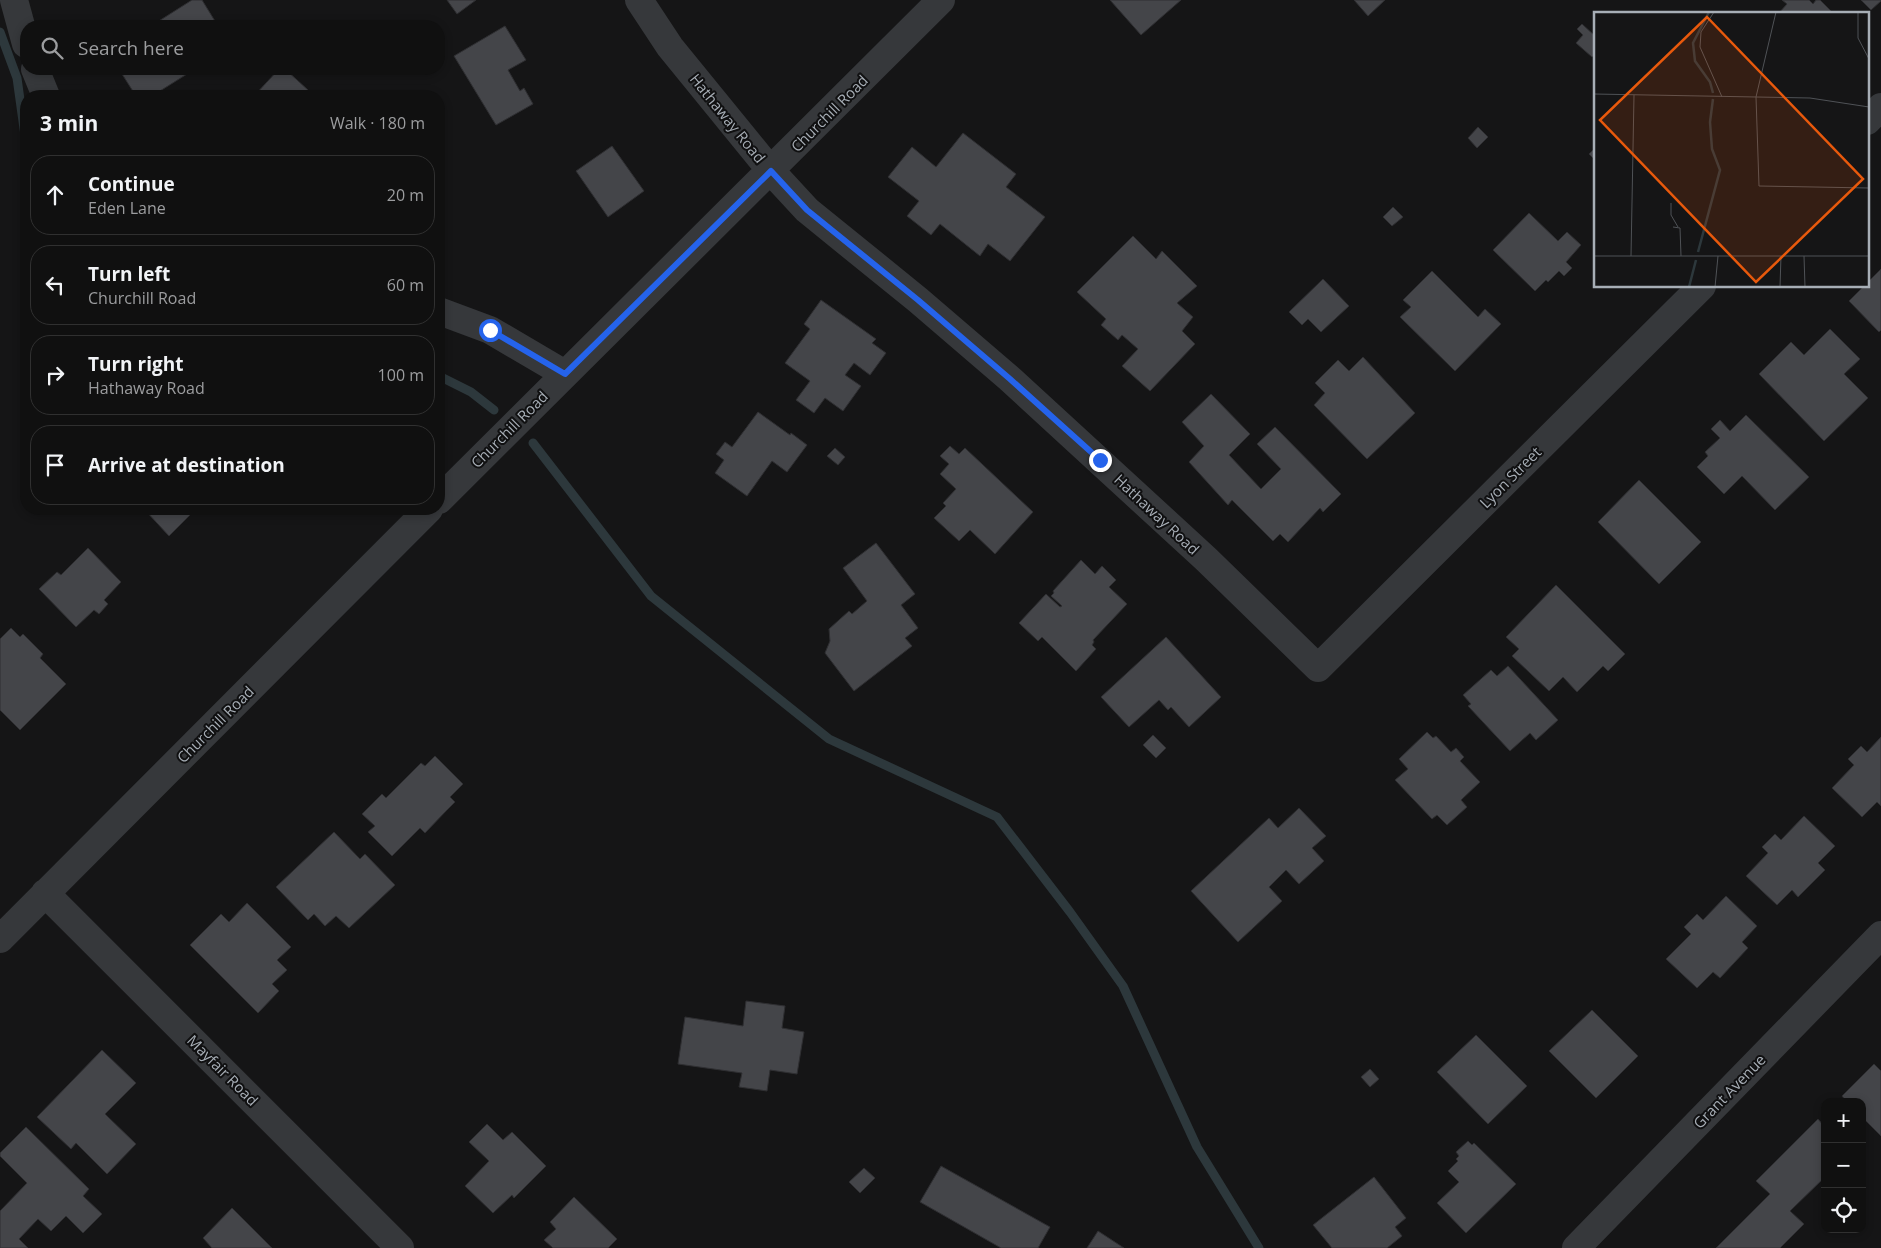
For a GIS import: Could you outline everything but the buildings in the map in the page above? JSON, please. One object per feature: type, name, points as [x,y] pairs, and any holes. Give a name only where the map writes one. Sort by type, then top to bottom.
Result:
[{"type":"street","points":[[14,0],[20,22]]},
{"type":"street","name":"Hathaway Road","points":[[639,0],[670,47],[771,171],[807,210],[918,300],[1093,453],[1318,668]]},
{"type":"street","name":"Churchill Road","points":[[445,494],[941,0]]},
{"type":"street","points":[[37,75],[44,90]]},
{"type":"street","points":[[1868,120],[1881,108]]},
{"type":"street","name":"Lyon Street","points":[[1318,668],[1700,288]]},
{"type":"street","points":[[445,313],[490,330],[565,374]]},
{"type":"street","name":"Churchill Road","points":[[0,939],[424,515]]},
{"type":"street","name":"Mayfair Road","points":[[46,894],[400,1248]]},
{"type":"street","name":"Grant Avenue","points":[[1576,1248],[1877,946]]},
{"type":"waterway","points":[[0,32],[17,78],[20,100]]},
{"type":"waterway","points":[[445,379],[471,392],[494,410]]},
{"type":"waterway","points":[[533,443],[651,596],[829,739],[997,817],[1070,912],[1123,986],[1197,1147],[1259,1248]]},
{"type":"route","points":[[490,330],[565,374],[771,171],[807,210],[918,300],[1100,460]]}]
